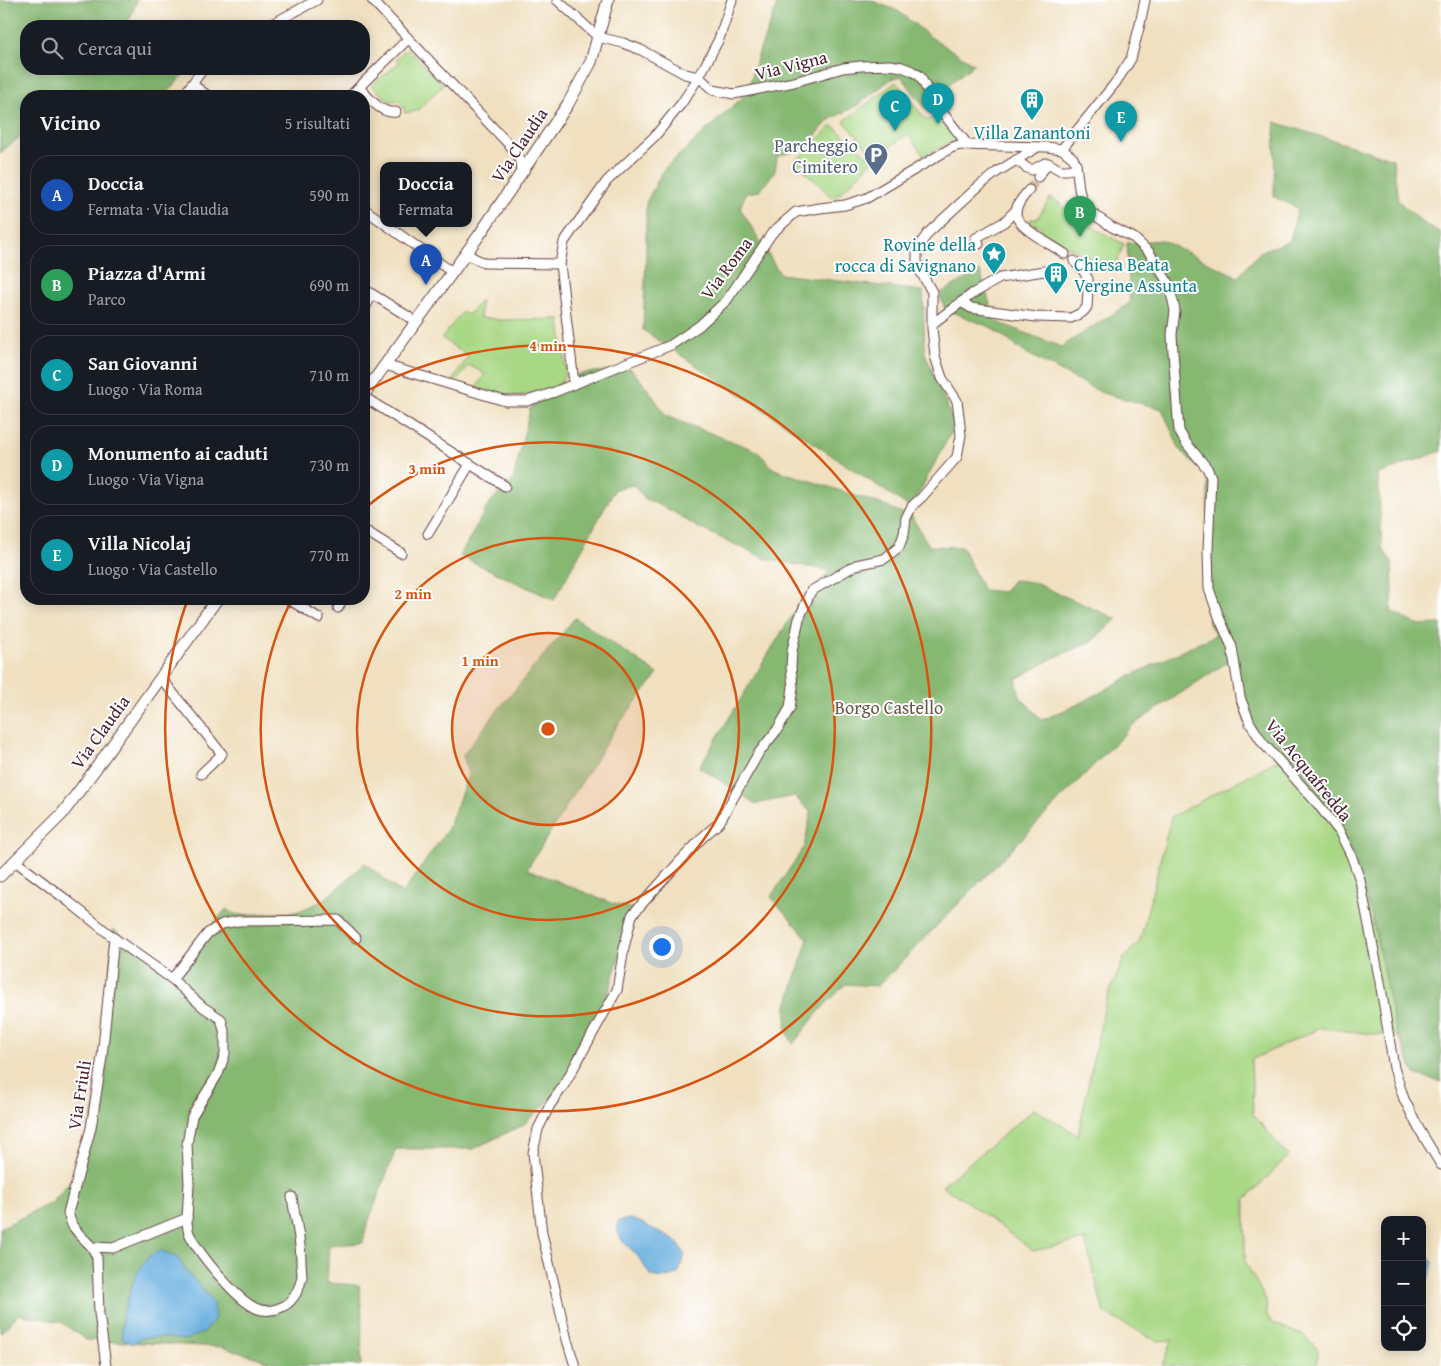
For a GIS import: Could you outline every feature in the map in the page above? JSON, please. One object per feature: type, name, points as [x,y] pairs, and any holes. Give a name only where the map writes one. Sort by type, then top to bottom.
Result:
[{"type":"main road","name":"Via Claudia","points":[[370,387],[466,254],[568,104],[590,62],[608,0]]},
{"type":"main road","name":"Via Claudia","points":[[0,876],[62,814],[213,605]]},
{"type":"street","points":[[279,20],[317,0]]},
{"type":"street","points":[[372,0],[517,153],[521,174]]},
{"type":"street","points":[[557,0],[598,37]]},
{"type":"street","points":[[574,383],[560,264],[564,242],[607,181],[655,136],[681,104],[699,77],[719,39],[732,0]]},
{"type":"street","points":[[1016,160],[1032,170],[1045,163],[1060,170],[1076,168],[1073,158],[1062,149],[1116,82],[1131,59],[1145,0]]},
{"type":"street","name":"Via Vigna","points":[[598,37],[641,50],[685,74],[699,77],[713,90],[734,94],[794,82],[843,68],[890,65],[907,69],[920,76],[932,99],[967,144]]},
{"type":"street","points":[[357,90],[408,39]]},
{"type":"street","points":[[188,90],[198,75]]},
{"type":"street","points":[[192,84],[200,90]]},
{"type":"street","points":[[360,87],[363,90]]},
{"type":"street","points":[[370,97],[380,107],[387,111],[396,112]]},
{"type":"street","name":"Via Roma","points":[[385,365],[505,401],[527,401],[552,393],[671,345],[699,326],[727,300],[772,233],[796,212],[845,205],[867,198],[950,148],[959,145],[1062,149]]},
{"type":"street","points":[[576,1366],[567,1340],[542,1233],[533,1154],[538,1129],[617,990],[632,915],[681,860],[719,823],[758,754],[777,730],[790,708],[794,687],[790,667],[792,652],[798,619],[811,591],[856,565],[884,559],[899,548],[904,534],[906,518],[912,506],[957,457],[961,435],[960,416],[956,402],[942,378],[935,356],[932,292],[919,269],[917,260],[920,244],[929,232],[979,186],[997,172],[1037,148]]},
{"type":"street","points":[[517,153],[534,155]]},
{"type":"street","points":[[1038,177],[1048,163]]},
{"type":"street","name":"Via Acquafredda","points":[[1076,168],[1079,190],[1084,205],[1097,218],[1143,245],[1161,271],[1171,291],[1174,311],[1172,334],[1179,431],[1186,443],[1207,468],[1211,477],[1208,551],[1209,589],[1232,647],[1240,697],[1250,724],[1262,742],[1306,789],[1340,831],[1351,855],[1360,880],[1380,982],[1394,1068],[1404,1099],[1419,1129],[1441,1165]]},
{"type":"street","points":[[980,244],[976,238],[1004,222],[1015,211],[1029,190]]},
{"type":"street","points":[[1015,211],[1016,218],[1020,224],[1065,254]]},
{"type":"street","points":[[390,227],[452,272]]},
{"type":"street","points":[[466,254],[484,263],[560,264]]},
{"type":"street","points":[[961,302],[971,308],[997,312],[1036,317],[1071,318],[1082,312],[1086,307],[1088,290],[1088,279],[1083,270],[1074,261]]},
{"type":"street","points":[[932,324],[986,285],[1000,278],[1044,271],[1054,273]]},
{"type":"street","points":[[370,294],[409,317]]},
{"type":"street","points":[[370,400],[505,486]]},
{"type":"street","points":[[428,534],[470,464]]},
{"type":"street","points":[[370,534],[401,553]]},
{"type":"street","points":[[298,605],[319,618]]},
{"type":"street","points":[[161,678],[222,754],[201,774]]},
{"type":"street","points":[[14,862],[68,901],[114,938],[172,978],[203,1007],[221,1019],[225,1034],[225,1054],[218,1074],[192,1116],[187,1144],[189,1184],[188,1231],[207,1261],[243,1299],[257,1309],[267,1311],[288,1304],[294,1296],[302,1277],[298,1231],[292,1197]]},
{"type":"street","points":[[172,978],[208,933],[222,924],[238,921],[338,920],[356,938]]},
{"type":"street","name":"Via Friuli","points":[[92,1247],[72,1225],[68,1213],[92,1128],[102,1057],[114,938]]},
{"type":"street","points":[[106,1366],[99,1313],[96,1258],[92,1247],[113,1248],[187,1218]]},
{"type":"green space","points":[[0,0],[137,0],[129,20],[20,20],[20,75],[183,75],[170,90],[20,90],[20,137],[0,153]]},
{"type":"green space","points":[[779,0],[870,0],[898,11],[929,36],[974,64],[942,90],[925,108],[901,76],[891,79],[858,105],[829,120],[806,147],[777,157],[775,171],[760,191],[746,193],[740,208],[780,274],[923,291],[925,353],[955,425],[911,508],[643,330],[646,203],[663,170],[747,93],[759,52]]},
{"type":"green space","points":[[407,48],[443,85],[417,111],[405,113],[400,102],[390,101],[371,86],[399,63],[396,59]]},
{"type":"green space","points":[[896,82],[927,121],[939,113],[961,140],[951,142],[924,156],[908,134],[875,157],[844,121]]},
{"type":"green space","name":"Borgo Castello","points":[[1275,122],[1393,159],[1398,201],[1426,225],[1441,233],[1441,451],[1378,474],[1382,548],[1392,562],[1393,591],[1391,611],[1417,625],[1441,624],[1441,1082],[1415,1074],[1396,1032],[1372,916],[1348,843],[1279,759],[1245,724],[1232,659],[1133,725],[878,986],[846,984],[820,1010],[793,1044],[786,1030],[787,1005],[808,939],[771,897],[804,847],[811,812],[794,796],[756,804],[699,767],[799,604],[830,571],[767,559],[697,527],[672,511],[644,498],[634,485],[615,489],[554,600],[460,556],[490,502],[513,480],[530,409],[545,391],[579,374],[630,368],[648,389],[666,416],[757,451],[774,469],[878,503],[912,517],[929,546],[962,547],[983,590],[1004,592],[1013,580],[1032,582],[1117,619],[1091,642],[1053,658],[1016,679],[1020,697],[1042,720],[1083,702],[1130,676],[1216,635],[1209,624],[1208,477],[1180,450],[1162,409],[1102,393],[1024,352],[992,328],[945,309],[939,294],[980,271],[995,321],[1061,347],[1130,303],[1127,243],[1162,240],[1238,277],[1261,251],[1290,241],[1298,208],[1274,197]]},
{"type":"green space","points":[[832,125],[873,161],[834,199],[795,162]]},
{"type":"green space","points":[[1051,197],[1086,224],[1124,244],[1115,267],[1075,251],[1040,232],[1042,227],[1031,223],[1031,219],[1037,219]]},
{"type":"green space","points":[[481,300],[480,318],[496,320],[560,319],[566,372],[560,384],[545,391],[517,396],[504,395],[476,388],[485,374],[469,365],[456,382],[452,381],[468,357],[442,338],[462,312],[468,315]]},
{"type":"green space","points":[[575,618],[658,674],[617,726],[527,869],[611,903],[633,909],[610,988],[570,1081],[523,1125],[473,1149],[396,1149],[366,1228],[363,1243],[329,1245],[327,1283],[359,1285],[362,1316],[361,1365],[284,1366],[222,1347],[86,1340],[61,1322],[19,1314],[0,1333],[0,1228],[53,1202],[77,1173],[100,1091],[113,929],[172,972],[226,909],[237,915],[296,912],[323,901],[365,863],[402,894],[448,829],[468,775],[463,755],[497,711]]},
{"type":"green space","points":[[1279,759],[1348,843],[1372,916],[1398,1037],[1320,1028],[1251,1060],[1253,1114],[1288,1156],[1245,1200],[1245,1261],[1266,1300],[1267,1316],[1273,1323],[1304,1336],[1318,1349],[1318,1360],[1315,1366],[1163,1366],[1172,1340],[1157,1341],[1104,1313],[1085,1240],[1033,1251],[967,1202],[942,1186],[1034,1109],[1078,1135],[1105,1003],[1124,958],[1140,941],[1171,817]]},
{"type":"water","points":[[630,1219],[640,1222],[676,1241],[685,1254],[678,1274],[661,1278],[651,1276],[636,1254],[619,1236],[618,1221]]},
{"type":"water","points":[[160,1250],[178,1258],[189,1275],[213,1302],[215,1319],[204,1332],[185,1340],[162,1337],[142,1338],[132,1344],[122,1338],[122,1317],[135,1276],[148,1257]]},
{"type":"water","points":[[1426,1258],[1433,1262],[1430,1275],[1426,1281]]},
{"type":"tunnel","points":[[1029,190],[1038,177]]},
{"type":"place","name":"Villa Zanantoni","points":[[1032,121]]},
{"type":"place","name":"Monumento ai caduti","points":[[938,124]]},
{"type":"place","name":"San Giovanni","points":[[895,131]]},
{"type":"place","name":"Villa Nicolaj","points":[[1121,142]]},
{"type":"place","name":"Parcheggio Cimitero","points":[[876,176]]},
{"type":"place","name":"Piazza d'Armi","points":[[1080,237]]},
{"type":"place","name":"Rovine della rocca di Savignano","points":[[994,275]]},
{"type":"place","name":"Doccia","points":[[426,285]]},
{"type":"place","name":"Chiesa Beata Vergine Assunta","points":[[1056,295]]}]
